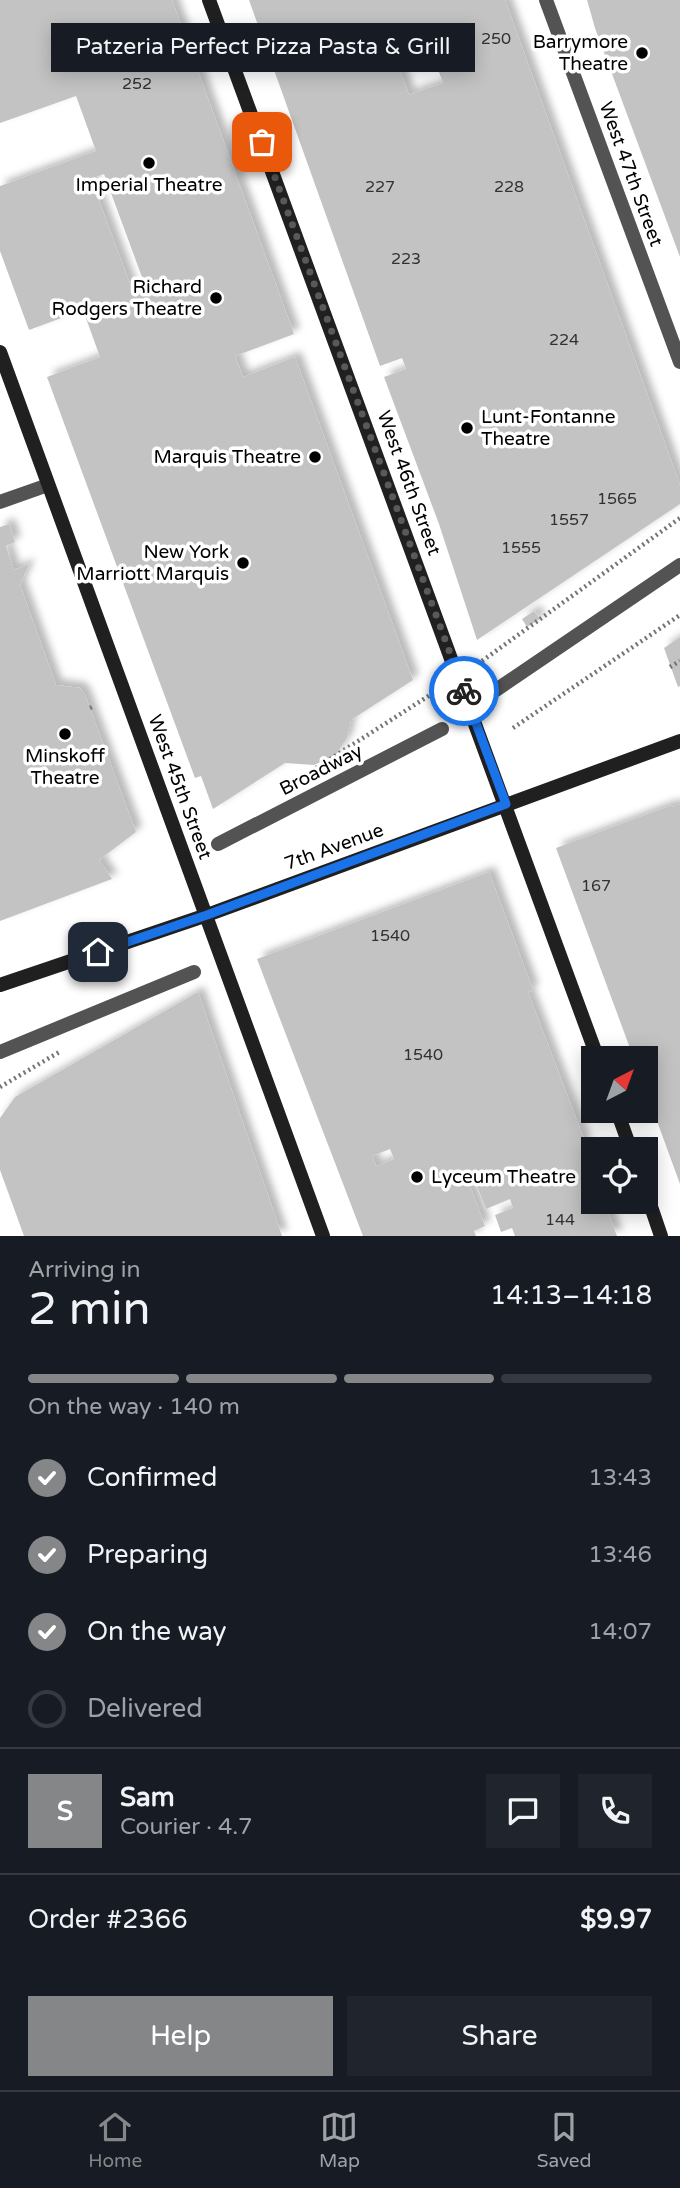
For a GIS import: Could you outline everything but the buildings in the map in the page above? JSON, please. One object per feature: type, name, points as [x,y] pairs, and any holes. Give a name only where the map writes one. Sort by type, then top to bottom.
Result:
[{"type":"main road","name":"West 46th Street","points":[[209,0],[593,1046]]},
{"type":"main road","name":"West 45th Street","points":[[0,352],[323,1236]]},
{"type":"main road","name":"7th Avenue","points":[[0,985],[207,915],[680,741]]},
{"type":"main road","points":[[654,1214],[661,1236]]},
{"type":"street","name":"West 47th Street","points":[[546,0],[680,362]]},
{"type":"street","points":[[0,502],[48,485]]},
{"type":"street","points":[[496,690],[680,565]]},
{"type":"street","name":"Broadway","points":[[218,844],[442,729]]},
{"type":"street","points":[[0,1052],[194,972]]},
{"type":"path","points":[[482,661],[680,518]]},
{"type":"path","points":[[513,728],[680,615]]},
{"type":"path","points":[[670,667],[680,661]]},
{"type":"path","points":[[316,768],[430,695]]},
{"type":"way so far","points":[[262,142],[464,691]]},
{"type":"place","name":"Barrymore Theatre","points":[[642,53]]},
{"type":"place","name":"Patzeria Perfect Pizza Pasta & Grill","points":[[262,142]]},
{"type":"place","name":"Imperial Theatre","points":[[149,163]]},
{"type":"place","name":"Richard Rodgers Theatre","points":[[216,298]]},
{"type":"place","name":"Lunt-Fontanne Theatre","points":[[467,428]]},
{"type":"place","name":"Marquis Theatre","points":[[315,457]]},
{"type":"place","name":"New York Marriott Marquis","points":[[243,563]]},
{"type":"place","name":"Minskoff Theatre","points":[[65,734]]},
{"type":"place","name":"Lyceum Theatre","points":[[417,1177]]},
{"type":"route","points":[[98,952],[207,915],[506,804],[464,691]]}]
